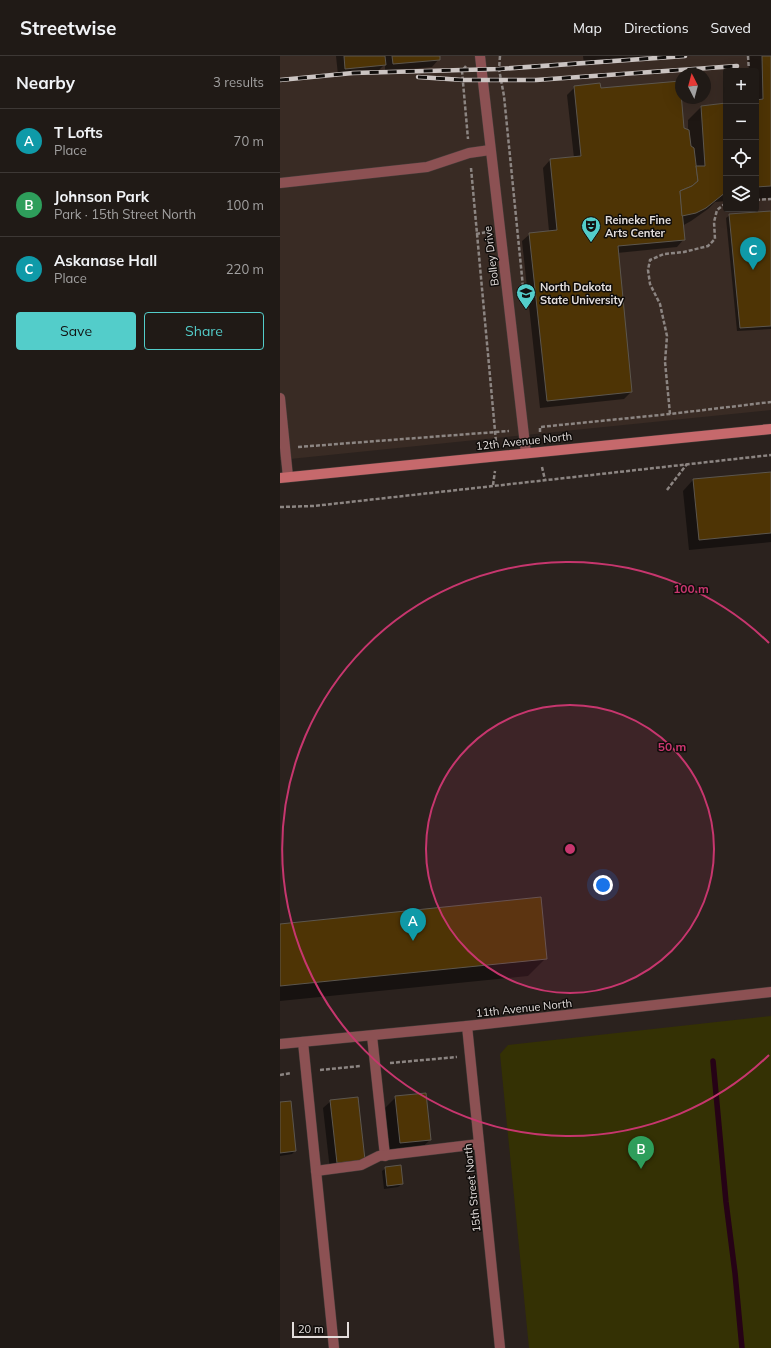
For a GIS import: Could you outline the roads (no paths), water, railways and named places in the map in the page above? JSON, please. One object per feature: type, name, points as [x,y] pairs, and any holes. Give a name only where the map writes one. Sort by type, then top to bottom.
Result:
[{"type":"main road","name":"12th Avenue North","points":[[284,477],[771,429]]},
{"type":"street","name":"Bolley Drive","points":[[480,56],[526,453]]},
{"type":"street","points":[[280,183],[427,167],[469,153],[490,150]]},
{"type":"street","points":[[280,398],[285,448],[284,477]]},
{"type":"street","name":"11th Avenue North","points":[[280,1044],[467,1026],[771,992]]},
{"type":"street","name":"15th Street North","points":[[467,1026],[500,1348]]},
{"type":"street","points":[[372,1036],[385,1156]]},
{"type":"street","points":[[303,1042],[334,1348]]},
{"type":"street","points":[[316,1171],[360,1165],[378,1156],[479,1144]]},
{"type":"waterway","points":[[713,1061],[726,1202],[735,1273],[742,1348]]},
{"type":"railway","points":[[280,80],[353,73],[499,69],[685,56]]},
{"type":"railway","points":[[418,77],[463,80],[536,80],[737,66]]},
{"type":"place","name":"Reineke Fine Arts Center","points":[[591,243]]},
{"type":"place","name":"Askanase Hall","points":[[753,270]]},
{"type":"place","name":"North Dakota State University","points":[[526,310]]},
{"type":"place","name":"T Lofts","points":[[413,941]]},
{"type":"place","name":"Johnson Park","points":[[641,1169]]}]
